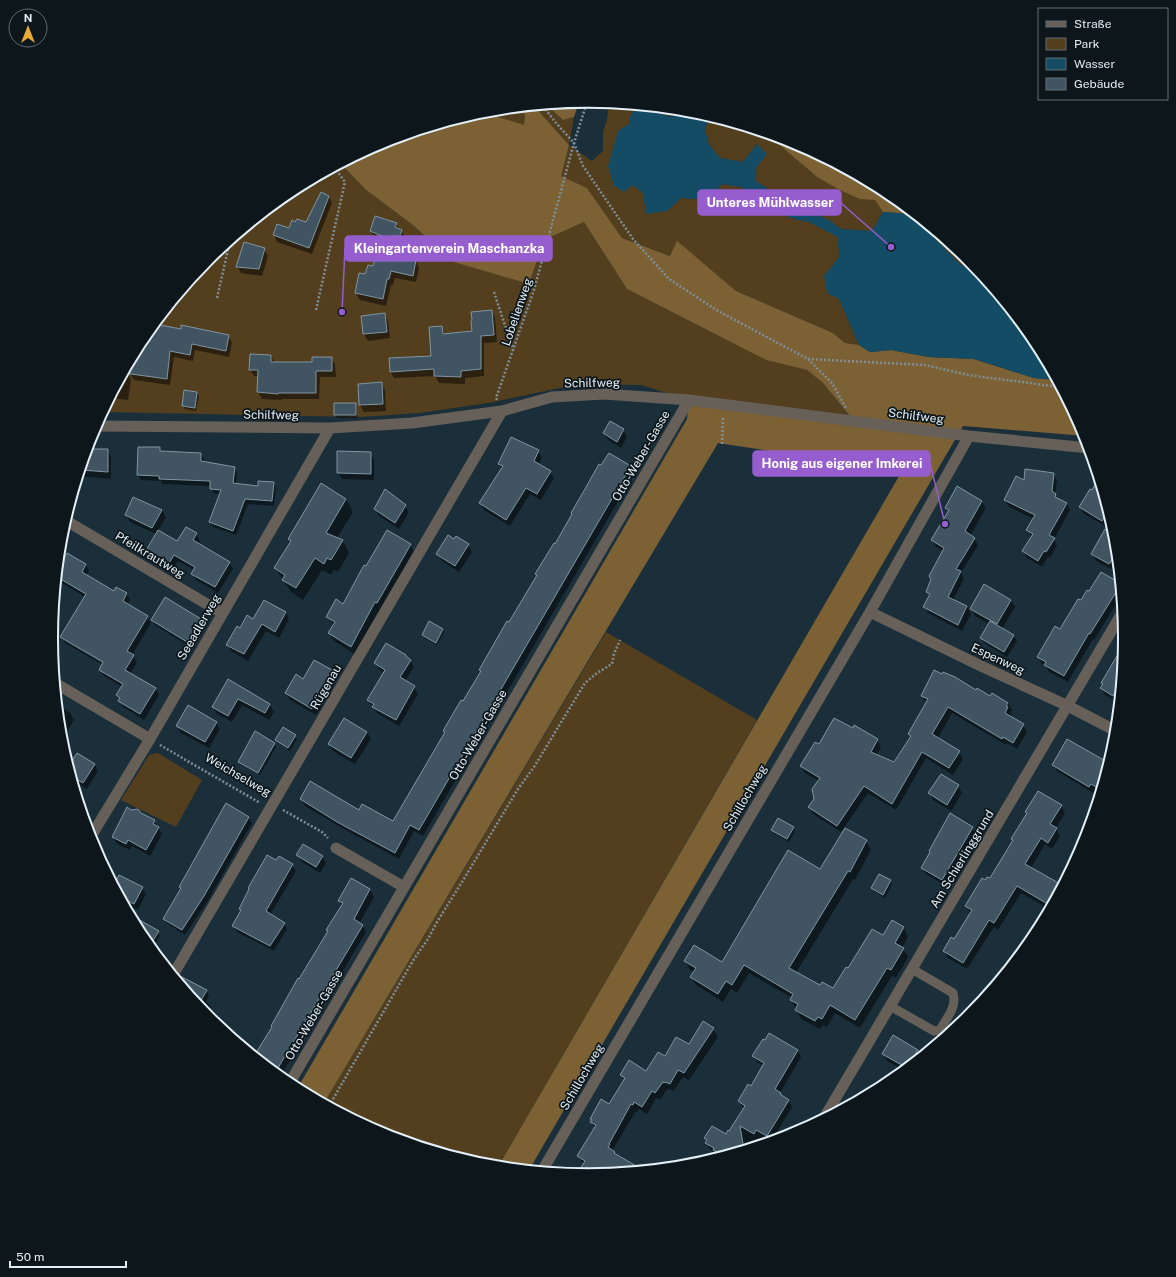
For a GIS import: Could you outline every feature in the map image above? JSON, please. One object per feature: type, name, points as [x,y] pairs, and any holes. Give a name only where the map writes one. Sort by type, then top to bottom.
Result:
[{"type":"street","name":"Schilfweg","points":[[103,426],[330,428],[412,423],[502,411],[552,397],[604,394],[689,400],[969,436],[1082,447]]},
{"type":"street","name":"Otto-Weber-Gasse","points":[[293,1078],[689,400]]},
{"type":"street","name":"Rügenau","points":[[176,970],[502,411]]},
{"type":"street","name":"Seeadlerweg","points":[[94,831],[150,739],[330,428]]},
{"type":"street","name":"Schillochweg","points":[[545,1166],[870,612],[969,436]]},
{"type":"street","name":"Pfeilkrautweg","points":[[71,523],[222,613]]},
{"type":"street","name":"Espenweg","points":[[870,612],[1068,706],[1110,728]]},
{"type":"street","name":"Am Schierlinggrund","points":[[828,1110],[1117,621]]},
{"type":"street","points":[[61,686],[150,739]]},
{"type":"street","points":[[336,848],[404,887]]},
{"type":"lane","points":[[890,1006],[934,1031],[940,1030],[954,1007],[955,1000],[953,993],[912,968]]},
{"type":"path","name":"Lobelienweg","points":[[502,411],[496,398],[534,290],[574,143],[585,108]]},
{"type":"path","points":[[546,111],[574,143],[583,166],[633,239],[669,279],[718,311],[808,359],[832,383],[853,421]]},
{"type":"path","points":[[316,310],[345,182],[338,172]]},
{"type":"path","points":[[217,298],[228,250]]},
{"type":"path","points":[[494,292],[513,351]]},
{"type":"path","points":[[808,359],[925,364],[968,375],[1053,386]]},
{"type":"path","points":[[722,444],[724,404]]},
{"type":"path","points":[[332,1102],[414,959],[428,939],[518,789],[534,767],[585,683],[597,673],[612,664],[614,654],[620,640]]},
{"type":"path","name":"Weichselweg","points":[[150,739],[270,809],[277,806],[322,832],[336,848]]},
{"type":"green space","points":[[608,109],[653,113],[631,114],[629,124],[618,131],[614,148],[633,185],[667,211],[681,198],[694,199],[711,196],[722,184],[742,187],[759,204],[794,219],[809,222],[838,237],[839,299],[859,345],[845,343],[833,333],[736,291],[677,242],[671,256],[622,238],[587,188],[560,176],[569,145],[592,161],[603,151],[603,132]]},
{"type":"green space","points":[[552,110],[563,120],[574,117],[569,145],[539,111]]},
{"type":"green space","points":[[523,113],[525,115],[524,126],[497,117]]},
{"type":"green space","points":[[707,123],[758,137],[779,145],[817,177],[860,199],[875,199],[883,212],[872,231],[841,229],[827,219],[787,202],[756,181],[757,144],[743,162],[720,158],[709,145],[705,130]]},
{"type":"green space","points":[[345,168],[365,189],[414,226],[454,261],[529,284],[544,240],[584,222],[627,289],[766,360],[807,370],[823,383],[853,421],[689,400],[641,385],[579,384],[488,403],[419,413],[360,417],[109,412],[129,373],[147,344],[190,289],[213,264],[265,218],[294,198]]},
{"type":"green space","points":[[930,234],[964,265],[961,265]]},
{"type":"green space","points":[[606,632],[757,720],[502,1161],[451,1150],[418,1140],[385,1128],[354,1114],[326,1099]]},
{"type":"green space","points":[[158,753],[202,780],[176,827],[121,800],[149,755]]},
{"type":"shaded area","points":[[577,109],[574,117],[563,120],[552,110]]},
{"type":"shaded area","points":[[539,111],[569,145],[561,176],[587,188],[622,238],[670,256],[677,241],[736,291],[833,333],[845,343],[859,345],[870,352],[891,350],[929,357],[974,359],[1034,378],[1050,379],[1078,435],[963,426],[532,1165],[502,1161],[902,471],[718,443],[326,1099],[300,1083],[687,419],[689,400],[853,420],[823,383],[807,370],[766,360],[627,289],[584,222],[544,240],[529,284],[454,262],[414,226],[365,189],[345,168],[385,149],[451,127],[497,117],[524,125],[525,115],[523,113]]},
{"type":"shaded area","points":[[779,145],[822,163],[853,180],[905,214],[883,212],[875,200],[860,199],[817,177]]},
{"type":"water","points":[[634,111],[707,123],[705,130],[709,145],[720,158],[743,162],[757,144],[767,154],[756,168],[756,181],[787,202],[827,219],[841,229],[872,231],[883,212],[905,214],[930,234],[961,265],[964,265],[986,289],[1029,344],[1050,379],[1034,378],[974,359],[929,357],[891,350],[870,352],[859,345],[839,299],[827,293],[824,276],[839,257],[838,237],[809,222],[794,219],[759,204],[742,187],[722,184],[712,196],[694,199],[681,198],[667,211],[646,214],[643,193],[633,185],[624,192],[614,186],[608,166],[618,131],[629,124],[631,114]]},
{"type":"building","points":[[321,192],[329,196],[309,248],[273,235],[277,224],[289,228],[292,220],[295,222],[297,219],[306,222]]},
{"type":"building","points":[[375,216],[397,223],[395,227],[402,230],[397,243],[408,246],[405,258],[416,260],[413,276],[391,271],[389,279],[387,279],[383,299],[355,293],[359,273],[365,274],[368,265],[373,266],[382,236],[370,231]]},
{"type":"building","points":[[244,242],[265,248],[259,269],[236,267]]},
{"type":"building","points":[[492,310],[494,335],[481,336],[481,369],[461,371],[461,377],[434,376],[434,369],[390,372],[389,358],[431,356],[429,327],[442,326],[443,334],[472,331],[471,312]]},
{"type":"building","points":[[385,313],[387,332],[363,334],[361,316]]},
{"type":"building","points":[[161,325],[181,329],[181,325],[229,335],[226,351],[192,344],[190,355],[170,351],[167,379],[129,374],[147,344]]},
{"type":"building","points":[[250,354],[271,355],[271,362],[312,362],[312,357],[332,357],[332,371],[316,371],[316,393],[278,394],[257,392],[258,370],[249,370]]},
{"type":"building","points":[[382,382],[383,404],[359,405],[358,384]]},
{"type":"building","points":[[184,390],[197,392],[195,408],[182,406]]},
{"type":"building","points":[[334,403],[356,403],[356,415],[334,415]]},
{"type":"building","points":[[610,421],[624,429],[617,442],[603,433]]},
{"type":"building","points":[[511,437],[539,450],[534,461],[551,471],[537,494],[526,488],[506,520],[479,503],[503,466],[498,464]]},
{"type":"building","points":[[138,447],[160,447],[160,451],[201,453],[201,461],[235,467],[233,483],[258,486],[258,481],[274,482],[272,501],[245,499],[233,531],[209,522],[221,490],[210,489],[210,481],[159,479],[159,476],[137,475]]},
{"type":"building","points":[[93,449],[108,449],[108,472],[85,470]]},
{"type":"building","points":[[337,451],[371,452],[371,474],[337,473]]},
{"type":"building","points":[[609,453],[631,466],[419,830],[410,825],[395,853],[337,822],[300,799],[310,781],[359,810],[362,804],[393,821],[445,732],[443,731],[461,700],[463,701],[481,671],[479,670],[507,621],[509,622],[537,575],[535,574],[554,543],[555,544],[599,464],[601,465]]},
{"type":"building","points":[[1025,469],[1054,473],[1052,491],[1056,494],[1055,497],[1067,503],[1049,535],[1055,538],[1038,561],[1022,551],[1033,534],[1026,530],[1035,515],[1004,500],[1016,476],[1024,480]]},
{"type":"building","points":[[321,483],[346,499],[326,533],[343,540],[331,560],[327,558],[324,564],[315,558],[296,588],[282,580],[285,575],[274,568],[291,541],[288,539]]},
{"type":"building","points":[[1095,484],[1104,518],[1102,521],[1079,507],[1090,489],[1092,490]]},
{"type":"building","points":[[957,486],[982,501],[965,531],[975,538],[956,569],[961,571],[948,597],[967,606],[958,625],[923,607],[930,594],[926,592],[931,579],[929,576],[944,548],[931,540],[949,510],[945,508]]},
{"type":"building","points":[[385,489],[406,505],[395,523],[374,509]]},
{"type":"building","points":[[133,497],[162,510],[152,528],[125,515]]},
{"type":"building","points":[[186,527],[197,533],[193,540],[230,562],[215,587],[191,574],[195,567],[174,555],[168,565],[145,552],[158,530],[177,541]]},
{"type":"building","points":[[1105,529],[1107,530],[1112,561],[1109,564],[1091,554]]},
{"type":"building","points":[[387,530],[411,544],[377,603],[375,602],[351,647],[328,633],[335,622],[326,617],[336,599],[343,604],[364,565],[366,566]]},
{"type":"building","points":[[448,535],[454,539],[456,536],[469,544],[455,566],[436,554]]},
{"type":"building","points":[[67,553],[86,564],[82,572],[114,591],[116,587],[127,593],[123,601],[148,616],[127,651],[134,655],[125,670],[156,688],[140,714],[118,701],[120,698],[116,695],[123,684],[99,670],[103,662],[60,637],[86,594],[62,580],[65,557]]},
{"type":"building","points":[[1101,572],[1114,580],[1116,593],[1090,634],[1089,633],[1064,676],[1044,665],[1046,662],[1037,657],[1055,626],[1060,629],[1078,599],[1081,600],[1087,590],[1089,591]]},
{"type":"building","points":[[984,584],[1011,600],[997,624],[970,609]]},
{"type":"building","points":[[165,597],[201,619],[187,642],[151,620]]},
{"type":"building","points":[[264,600],[286,612],[275,632],[262,624],[244,654],[226,645],[237,626],[240,628],[247,615],[253,619]]},
{"type":"building","points":[[429,621],[443,629],[436,643],[422,635]]},
{"type":"building","points":[[990,621],[1014,635],[1004,652],[980,638]]},
{"type":"building","points":[[386,643],[406,655],[411,660],[400,677],[415,686],[396,720],[372,707],[374,704],[367,700],[385,670],[374,663]]},
{"type":"building","points":[[1118,655],[1117,673],[1113,696],[1100,688],[1103,684],[1101,683]]},
{"type":"building","points":[[314,660],[332,670],[312,709],[285,693],[296,674],[303,679]]},
{"type":"building","points":[[934,670],[942,674],[943,672],[955,677],[976,690],[977,688],[990,696],[992,693],[1008,703],[1005,713],[1024,724],[1013,743],[1003,737],[1002,739],[948,707],[932,734],[960,751],[949,768],[922,752],[892,804],[864,786],[837,826],[808,807],[814,799],[812,789],[820,778],[800,766],[815,742],[819,744],[834,718],[853,728],[854,725],[878,739],[871,752],[894,762],[911,736],[908,734],[928,699],[921,696]]},
{"type":"building","points":[[228,679],[270,704],[265,713],[238,699],[228,716],[212,707]]},
{"type":"building","points":[[188,705],[217,722],[205,742],[176,726]]},
{"type":"building","points":[[344,718],[367,732],[351,758],[328,744]]},
{"type":"building","points":[[283,727],[296,735],[288,748],[275,740]]},
{"type":"building","points":[[255,731],[275,743],[258,773],[238,762]]},
{"type":"building","points":[[1067,739],[1104,760],[1097,787],[1091,784],[1089,787],[1052,765]]},
{"type":"building","points":[[77,753],[95,764],[83,783],[78,781],[72,760]]},
{"type":"building","points":[[941,774],[959,785],[947,805],[928,793]]},
{"type":"building","points":[[1038,791],[1062,805],[1050,824],[1057,828],[1048,843],[1041,838],[1025,864],[1058,883],[1047,904],[1017,886],[994,923],[989,920],[963,963],[943,951],[951,937],[954,939],[972,910],[965,906],[982,878],[985,880],[987,877],[990,878],[1013,840],[1011,839],[1027,813],[1025,812]]},
{"type":"building","points":[[226,803],[249,817],[204,896],[182,930],[163,919],[181,888],[179,887]]},
{"type":"building","points":[[127,807],[131,810],[138,809],[141,813],[155,820],[153,824],[159,827],[146,850],[128,840],[126,844],[112,837]]},
{"type":"building","points":[[950,813],[973,827],[942,880],[921,868]]},
{"type":"building","points":[[778,818],[794,827],[787,839],[771,830]]},
{"type":"building","points":[[845,828],[867,840],[850,872],[848,871],[789,968],[820,985],[822,982],[833,988],[846,967],[848,968],[872,929],[883,935],[892,920],[904,927],[895,943],[904,948],[891,970],[887,968],[855,1020],[830,1005],[822,1019],[818,1017],[815,1021],[795,1010],[798,1004],[790,1000],[793,994],[744,965],[732,985],[726,981],[718,994],[690,977],[696,968],[684,961],[694,945],[722,962],[788,850],[820,869]]},
{"type":"building","points":[[303,844],[323,856],[316,867],[296,855]]},
{"type":"building","points":[[267,855],[276,860],[279,856],[293,864],[266,911],[285,923],[270,946],[232,926],[241,910],[239,909],[249,889],[248,888]]},
{"type":"building","points":[[879,874],[891,880],[883,895],[871,888]]},
{"type":"building","points":[[119,875],[143,887],[134,904],[128,901],[117,880]]},
{"type":"building","points":[[351,878],[370,889],[354,919],[363,925],[278,1068],[257,1052],[272,1027],[271,1026],[298,978],[299,979],[328,931],[326,930],[343,903],[338,901]]},
{"type":"building","points":[[139,920],[159,931],[153,941]]},
{"type":"building","points":[[180,976],[207,990],[201,1000]]},
{"type":"building","points":[[703,1021],[714,1028],[684,1073],[678,1070],[670,1084],[663,1082],[655,1093],[652,1091],[642,1107],[634,1102],[633,1105],[631,1104],[609,1144],[608,1147],[615,1152],[614,1153],[636,1166],[581,1168],[585,1161],[577,1156],[596,1125],[590,1122],[592,1119],[590,1119],[601,1099],[609,1104],[625,1078],[620,1075],[629,1060],[646,1071],[658,1052],[665,1056],[676,1037],[689,1044]]},
{"type":"building","points":[[769,1033],[798,1050],[775,1089],[789,1100],[767,1136],[756,1130],[754,1134],[740,1126],[743,1145],[717,1152],[713,1150],[714,1148],[705,1143],[707,1140],[704,1138],[712,1126],[726,1134],[745,1106],[738,1101],[748,1084],[751,1086],[764,1063],[752,1056],[763,1039],[765,1040]]},
{"type":"building","points":[[893,1035],[918,1050],[914,1056],[902,1065],[882,1054]]},
{"type":"place","name":"Unteres Mühlwasser","points":[[891,247]]},
{"type":"place","name":"Kleingartenverein Maschanzka","points":[[342,312]]},
{"type":"place","name":"Honig aus eigener Imkerei","points":[[945,524]]}]
